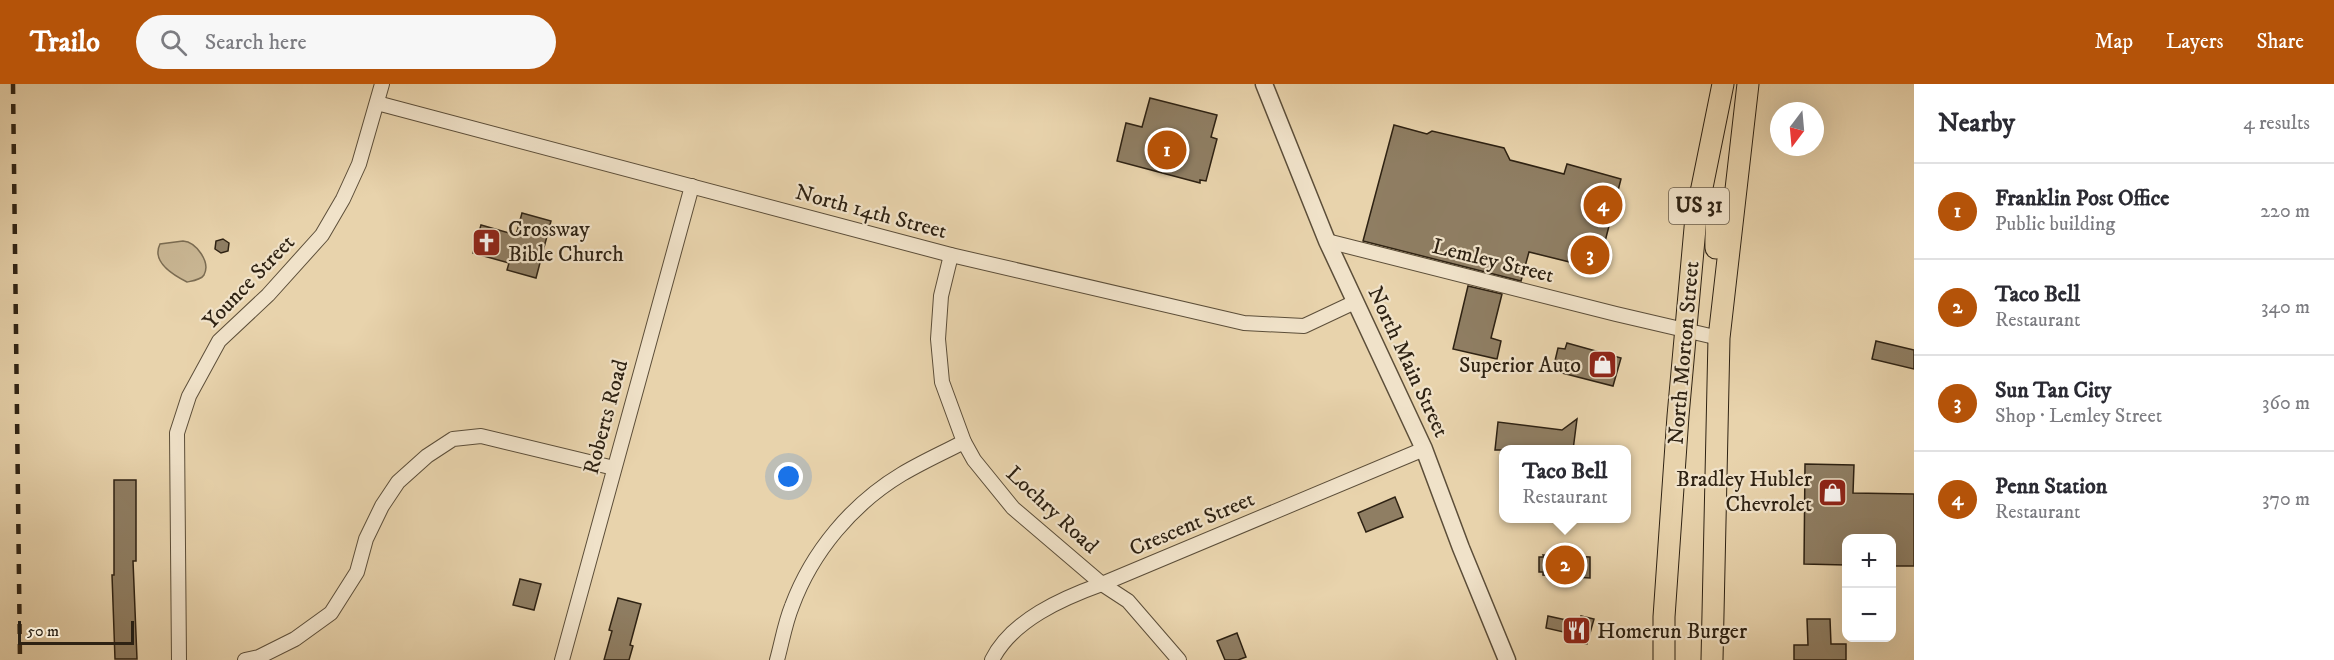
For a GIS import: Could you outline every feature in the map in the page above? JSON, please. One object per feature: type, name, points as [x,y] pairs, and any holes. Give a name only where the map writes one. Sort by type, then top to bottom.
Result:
[{"type":"main road","name":"North Morton Street","points":[[1664,660],[1665,594],[1696,217],[1723,84]]},
{"type":"main road","name":"North Morton Street","points":[[1712,660],[1719,338],[1748,84]]},
{"type":"main road","points":[[1701,192],[1714,207],[1717,222],[1717,258],[1727,269]]},
{"type":"street","name":"Younce Street","points":[[180,660],[177,433],[189,396],[219,341],[276,287],[322,235],[343,199],[358,164],[382,84]]},
{"type":"street","name":"North Main Street","points":[[1264,84],[1327,241],[1424,449],[1461,548],[1507,660]]},
{"type":"street","name":"North 14th Street","points":[[377,103],[951,255],[1244,323],[1304,326],[1355,302]]},
{"type":"street","name":"Roberts Road","points":[[562,660],[692,186]]},
{"type":"street","name":"Lemley Street","points":[[1327,241],[1719,338]]},
{"type":"street","name":"Lochry Road","points":[[951,255],[941,296],[938,339],[942,382],[964,442],[974,460],[1013,508],[1102,584],[1128,601],[1179,660]]},
{"type":"street","points":[[245,660],[259,657],[295,639],[331,613],[357,572],[366,538],[382,506],[398,482],[427,456],[453,439],[481,436],[614,468]]},
{"type":"street","points":[[777,660],[791,607],[803,582],[816,557],[848,516],[902,474],[964,442]]},
{"type":"street","name":"Crescent Street","points":[[992,660],[1005,641],[1026,622],[1069,596],[1424,449]]},
{"type":"shaded area","points":[[183,241],[193,245],[204,259],[206,270],[203,277],[199,279],[187,282],[181,279],[170,272],[158,257],[160,244]]},
{"type":"building","points":[[1150,98],[1217,115],[1211,137],[1217,139],[1206,181],[1200,180],[1200,183],[1117,161],[1126,123],[1142,127]]},
{"type":"building","points":[[1394,125],[1427,134],[1432,131],[1504,148],[1510,160],[1564,174],[1567,164],[1621,179],[1598,269],[1529,252],[1521,281],[1363,241]]},
{"type":"building","points":[[522,213],[551,221],[536,278],[507,270],[509,263],[473,253],[481,225],[516,235]]},
{"type":"building","points":[[223,239],[229,243],[228,251],[221,253],[215,249],[216,241]]},
{"type":"building","points":[[1468,286],[1502,294],[1491,338],[1501,341],[1497,359],[1453,349]]},
{"type":"building","points":[[1876,341],[1914,350],[1914,369],[1872,359]]},
{"type":"building","points":[[1567,343],[1621,358],[1613,386],[1558,372],[1560,366],[1554,365],[1558,348],[1565,349]]},
{"type":"building","points":[[1577,419],[1574,445],[1499,445],[1499,450],[1495,450],[1498,422],[1562,430]]},
{"type":"building","points":[[1805,464],[1854,465],[1853,493],[1914,494],[1914,566],[1896,566],[1896,534],[1842,534],[1842,565],[1804,564]]},
{"type":"building","points":[[114,480],[136,480],[136,561],[133,561],[137,659],[115,659],[112,575],[114,575]]},
{"type":"building","points":[[1395,497],[1403,517],[1366,532],[1358,513]]},
{"type":"building","points":[[1543,555],[1590,557],[1590,578],[1543,575],[1543,572],[1539,572],[1539,557],[1544,557]]},
{"type":"building","points":[[520,579],[541,584],[534,610],[513,605]]},
{"type":"building","points":[[618,598],[641,604],[630,645],[633,646],[629,660],[604,660],[612,631],[609,630]]},
{"type":"building","name":"Homerun Burger","points":[[1548,616],[1580,623],[1581,616],[1594,619],[1587,644],[1576,642],[1577,635],[1546,628]]},
{"type":"building","points":[[1807,619],[1830,619],[1831,644],[1846,644],[1846,660],[1794,660],[1794,645],[1808,645]]},
{"type":"building","points":[[1237,633],[1246,657],[1238,660],[1225,660],[1217,641]]},
{"type":"railway","points":[[13,84],[20,660]]},
{"type":"place","name":"Franklin Post Office","points":[[1167,150]]},
{"type":"place","name":"Penn Station","points":[[1603,205]]},
{"type":"place","name":"Crossway Bible Church","points":[[487,242]]},
{"type":"place","name":"Sun Tan City","points":[[1590,255]]},
{"type":"place","name":"Superior Auto","points":[[1602,365]]},
{"type":"place","name":"Bradley Hubler Chevrolet","points":[[1833,492]]},
{"type":"place","name":"Taco Bell","points":[[1565,565]]},
{"type":"place","name":"Homerun Burger","points":[[1576,631]]}]
